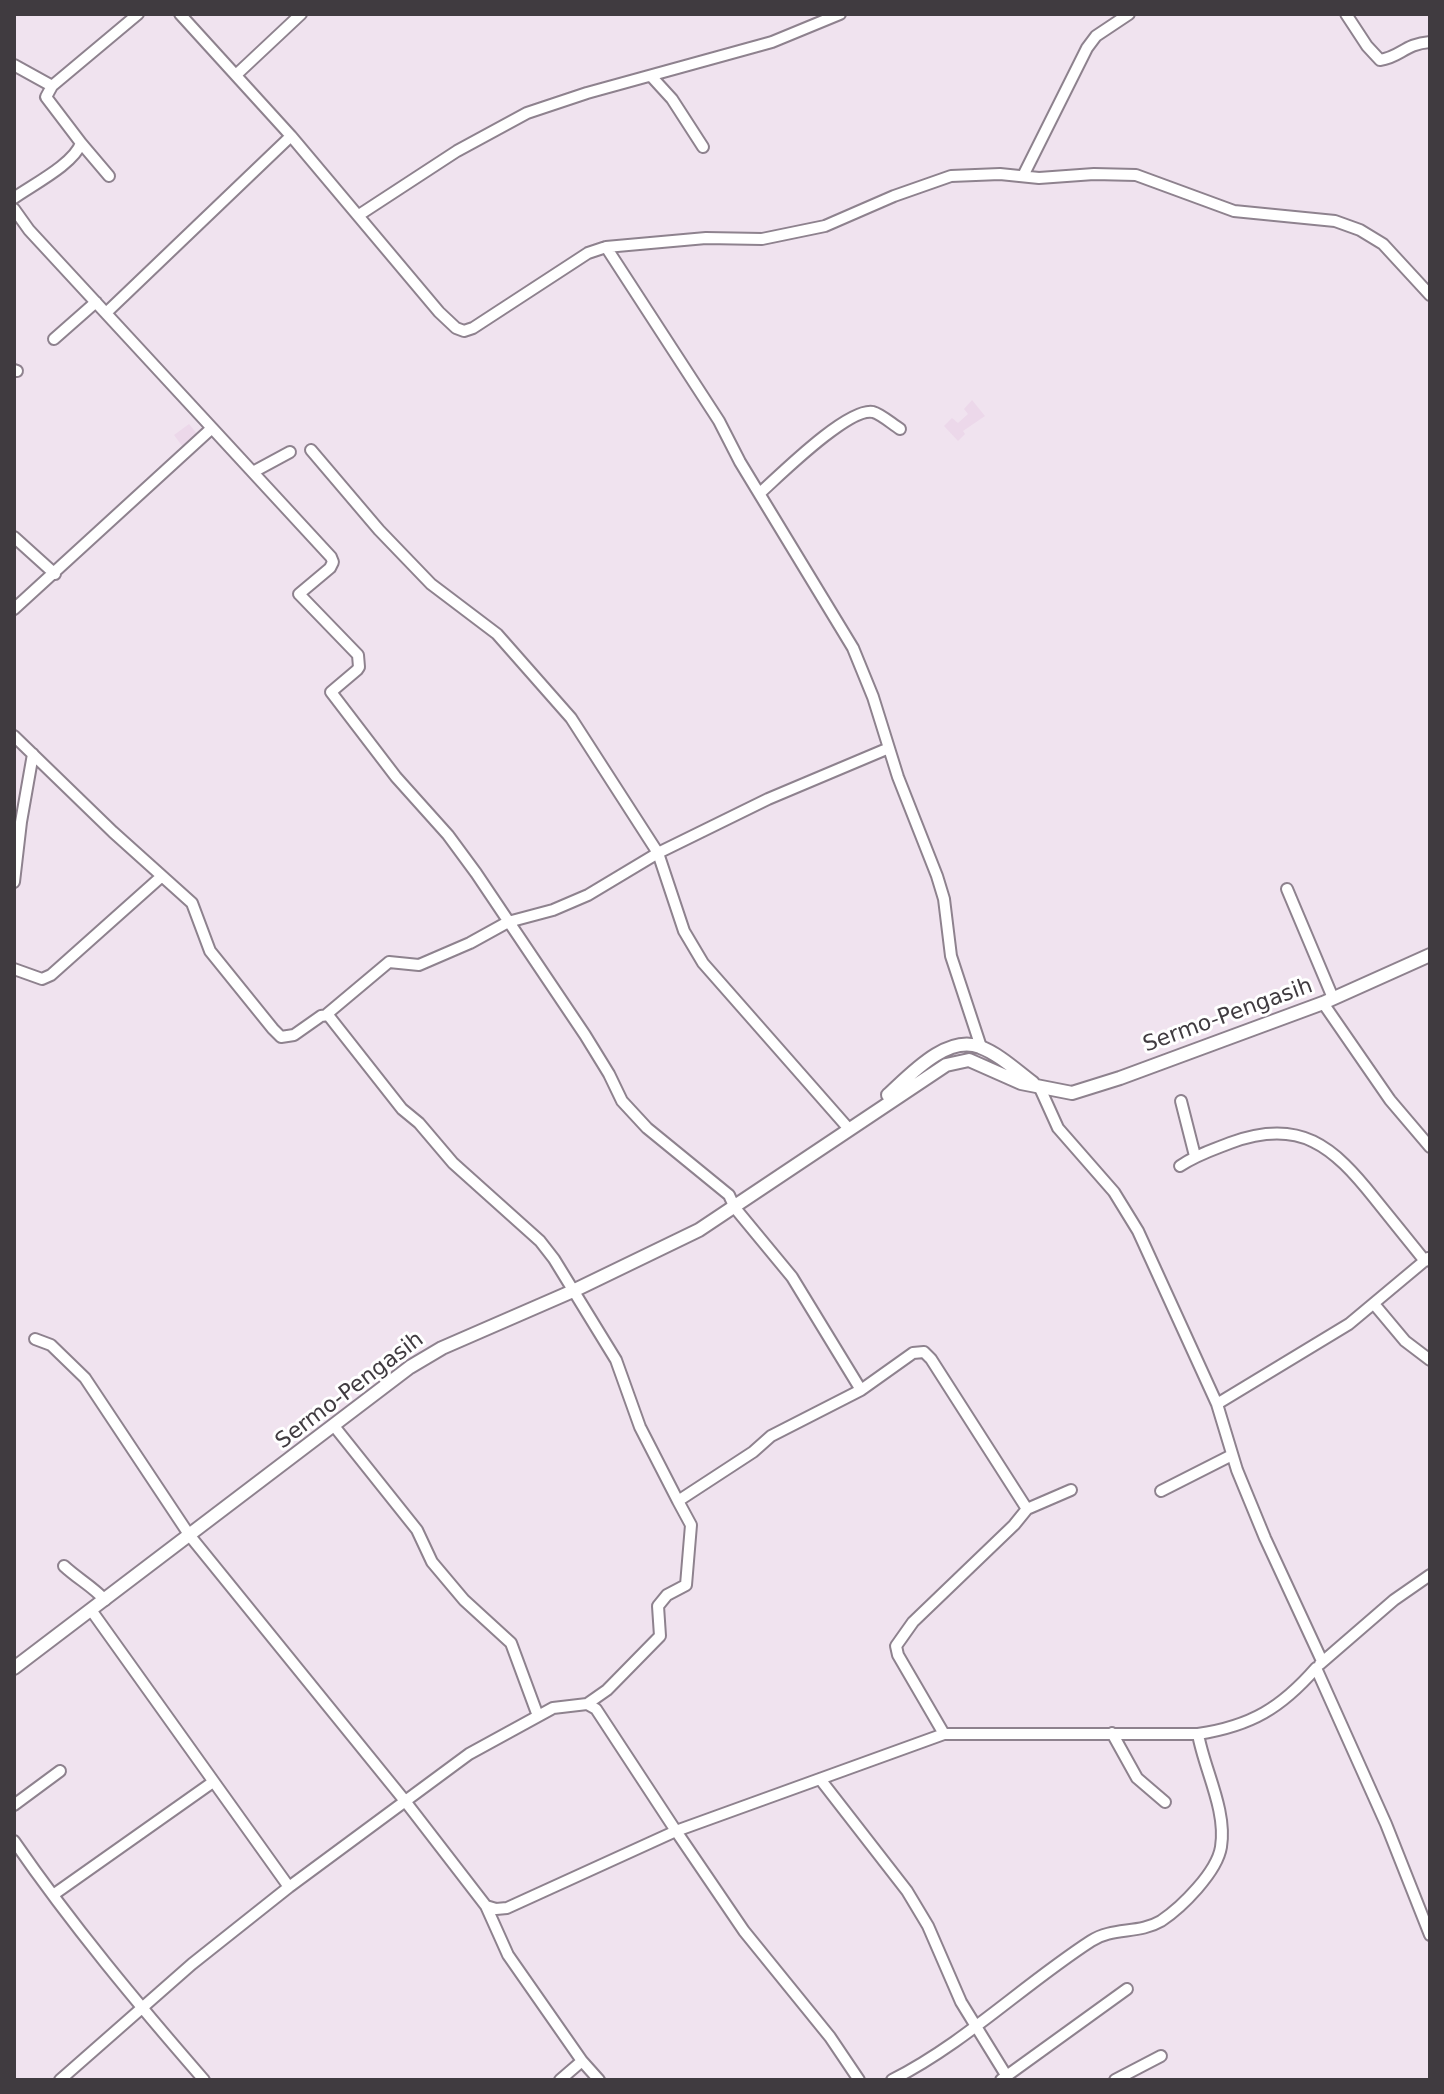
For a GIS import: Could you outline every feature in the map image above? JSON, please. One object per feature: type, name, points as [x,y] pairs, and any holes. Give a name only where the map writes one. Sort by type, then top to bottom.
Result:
[{"type":"main road","name":"Sermo-Pengasih","points":[[14,1668],[410,1367],[442,1348],[674,1243],[735,1208],[935,1071],[958,1060],[980,1063],[1021,1083],[1072,1093],[1328,1001],[1430,955]]},
{"type":"main road","name":"Sermo-Pengasih","points":[[861,1121],[934,1057],[957,1045],[981,1047],[1037,1086]]},
{"type":"street","points":[[109,176],[46,97],[52,86],[138,14]]},
{"type":"street","points":[[180,14],[291,136],[439,312],[464,331],[497,314],[588,253],[606,247],[706,238],[762,239],[825,226],[894,196],[951,176],[1000,174],[1039,178],[1136,175],[1234,211],[1335,221],[1360,230],[1383,244],[1430,295]]},
{"type":"street","points":[[237,74],[301,14]]},
{"type":"street","points":[[359,215],[457,151],[527,113],[587,93],[772,42],[840,14]]},
{"type":"street","points":[[1023,176],[1087,48],[1108,27],[1129,14]]},
{"type":"street","points":[[1346,14],[1380,60],[1389,59],[1413,43],[1430,42]]},
{"type":"street","points":[[14,65],[52,86]]},
{"type":"street","points":[[651,76],[672,99],[703,147]]},
{"type":"street","points":[[106,313],[291,136]]},
{"type":"street","points":[[14,198],[74,156],[81,143]]},
{"type":"street","points":[[14,209],[29,230],[331,557],[333,562],[330,568],[299,594],[358,655],[357,670],[331,692],[396,777],[448,835],[476,873],[585,1035],[622,1101],[659,1138],[721,1188],[792,1277],[861,1390]]},
{"type":"street","points":[[606,247],[719,421],[740,462],[853,648],[937,876],[944,899],[951,956],[981,1047]]},
{"type":"street","points":[[54,339],[96,302]]},
{"type":"street","points":[[760,493],[816,442],[859,413],[874,412],[900,429]]},
{"type":"street","points":[[14,609],[212,428]]},
{"type":"street","points":[[311,450],[379,530],[431,584],[497,634],[571,718],[658,853],[684,931],[703,963],[849,1129]]},
{"type":"street","points":[[253,472],[290,452]]},
{"type":"street","points":[[14,537],[55,574]]},
{"type":"street","points":[[14,736],[192,903],[204,938],[216,960],[281,1037],[294,1035],[327,1014],[389,962],[419,965],[508,922],[553,910],[588,895],[658,853],[768,799],[889,748]]},
{"type":"street","points":[[14,882],[33,754]]},
{"type":"street","points":[[14,969],[42,979],[51,975],[162,876]]},
{"type":"street","points":[[1287,889],[1328,1001],[1390,1100],[1430,1147]]},
{"type":"street","points":[[60,2080],[141,2008],[289,1887],[469,1754],[553,1708],[587,1704],[607,1690],[660,1636],[658,1606],[667,1595],[686,1585],[691,1525],[640,1427],[616,1360],[573,1291],[540,1241],[453,1163],[419,1123],[402,1109],[327,1014]]},
{"type":"street","points":[[1037,1086],[1069,1143],[1126,1209],[1183,1326],[1217,1404],[1232,1455],[1265,1538],[1430,1935]]},
{"type":"street","points":[[1181,1101],[1195,1156]]},
{"type":"street","points":[[1180,1166],[1195,1156],[1261,1133],[1278,1133],[1320,1144],[1349,1167],[1428,1259],[1349,1324],[1217,1404]]},
{"type":"street","points":[[1374,1304],[1405,1341],[1430,1360]]},
{"type":"street","points":[[35,1339],[51,1345],[85,1378],[190,1536],[486,1906],[508,1955],[582,2061],[599,2080]]},
{"type":"street","points":[[678,1501],[753,1452],[771,1436],[861,1390],[913,1353],[924,1352],[943,1375],[1027,1509]]},
{"type":"street","points":[[334,1426],[417,1530],[432,1562],[464,1600],[511,1643],[538,1716]]},
{"type":"street","points":[[1161,1491],[1232,1455]]},
{"type":"street","points":[[944,1734],[898,1655],[896,1646],[913,1622],[1027,1509],[1071,1490]]},
{"type":"street","points":[[64,1566],[82,1582],[92,1586],[105,1600]]},
{"type":"street","points":[[490,1918],[501,1909],[676,1831],[944,1734],[1198,1734],[1228,1729],[1263,1715],[1298,1688],[1319,1665],[1394,1600],[1430,1575]]},
{"type":"street","points":[[91,1610],[289,1887]]},
{"type":"street","points":[[587,1704],[596,1709],[744,1931],[830,2037],[859,2080]]},
{"type":"street","points":[[1112,1733],[1137,1778],[1165,1802]]},
{"type":"street","points":[[892,2080],[919,2066],[976,2027],[1094,1939],[1136,1931],[1162,1920],[1194,1891],[1213,1869],[1221,1848],[1218,1809],[1198,1734]]},
{"type":"street","points":[[14,1805],[60,1771]]},
{"type":"street","points":[[820,1779],[907,1891],[928,1926],[961,2002],[1003,2078],[1127,1989]]},
{"type":"street","points":[[53,1895],[213,1782]]},
{"type":"street","points":[[14,1841],[141,2008],[204,2080]]},
{"type":"street","points":[[486,1906],[501,1909]]},
{"type":"street","points":[[1115,2080],[1161,2056]]},
{"type":"street","points":[[560,2080],[582,2061]]},
{"type":"shaded area","points":[[972,400],[985,416],[963,431],[965,434],[958,441],[944,426],[952,418],[958,423],[968,414],[964,409]]},
{"type":"shaded area","points":[[189,424],[198,435],[183,447],[174,435]]}]
